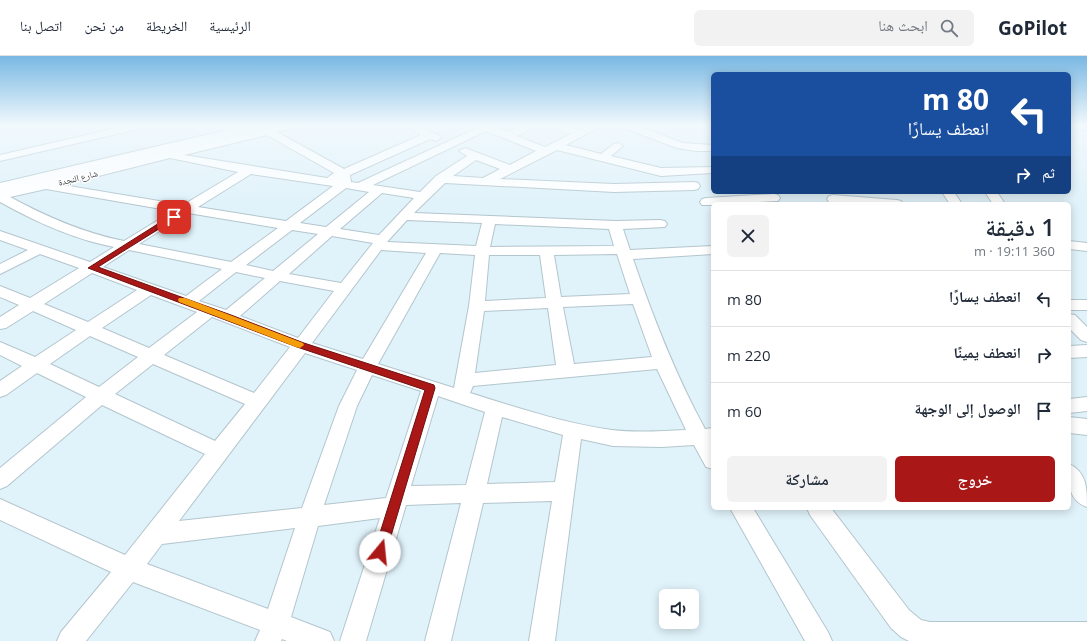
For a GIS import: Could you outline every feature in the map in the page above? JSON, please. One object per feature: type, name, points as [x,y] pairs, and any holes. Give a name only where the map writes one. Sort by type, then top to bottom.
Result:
[{"type":"main road","points":[[0,188],[125,152]]},
{"type":"street","points":[[0,158],[25,152]]},
{"type":"street","points":[[158,152],[168,156],[249,170],[327,181],[344,178]]},
{"type":"street","name":"شارع النجدة","points":[[0,197],[181,152]]},
{"type":"street","points":[[304,152],[344,178],[361,186],[424,196]]},
{"type":"street","points":[[188,302],[289,225],[344,178],[395,152]]},
{"type":"street","points":[[361,186],[432,152]]},
{"type":"street","points":[[470,152],[510,169]]},
{"type":"street","points":[[485,182],[542,152]]},
{"type":"street","points":[[580,152],[661,172],[711,170]]},
{"type":"street","points":[[602,158],[610,152]]},
{"type":"street","points":[[70,641],[129,569],[379,243],[403,216],[440,180],[476,155]]},
{"type":"street","points":[[0,324],[249,170]]},
{"type":"street","points":[[687,172],[694,186],[710,207]]},
{"type":"street","points":[[440,180],[632,188],[694,186]]},
{"type":"street","points":[[46,185],[330,232],[379,243],[435,249],[624,253],[711,250]]},
{"type":"street","points":[[228,317],[380,189]]},
{"type":"street","points":[[0,197],[35,215],[85,237],[233,268],[344,288]]},
{"type":"street","points":[[746,202],[774,198]]},
{"type":"street","points":[[833,198],[876,202]]},
{"type":"street","points":[[403,216],[615,225],[660,224]]},
{"type":"street","points":[[461,398],[477,306],[482,251],[489,220]]},
{"type":"street","points":[[615,225],[639,299],[664,362],[706,436],[711,454]]},
{"type":"street","points":[[0,235],[150,288],[300,345],[367,368],[495,408],[595,435],[637,440],[706,436]]},
{"type":"street","points":[[1071,245],[1087,247]]},
{"type":"street","points":[[0,270],[40,249]]},
{"type":"street","points":[[272,633],[335,441],[348,406],[367,368],[435,249]]},
{"type":"street","points":[[546,251],[566,371]]},
{"type":"street","points":[[0,390],[150,288]]},
{"type":"street","points":[[0,291],[258,402]]},
{"type":"street","points":[[477,306],[639,299]]},
{"type":"street","points":[[1071,305],[1087,305]]},
{"type":"street","points":[[0,480],[101,395],[210,310]]},
{"type":"street","points":[[1071,321],[1087,336]]},
{"type":"street","points":[[0,348],[219,452]]},
{"type":"street","points":[[1071,352],[1087,351]]},
{"type":"street","points":[[465,380],[664,362]]},
{"type":"street","points":[[353,641],[431,388]]},
{"type":"street","points":[[1071,406],[1087,404]]},
{"type":"street","points":[[438,641],[495,408]]},
{"type":"street","points":[[1071,425],[1087,428]]},
{"type":"street","points":[[542,641],[574,430]]},
{"type":"street","points":[[1071,476],[1087,498]]},
{"type":"street","points":[[156,534],[310,516],[396,501],[473,494],[564,491]]},
{"type":"street","points":[[0,509],[272,633],[322,641]]},
{"type":"street","points":[[742,510],[818,641]]},
{"type":"street","points":[[819,510],[900,618],[915,632],[930,635],[1087,636]]},
{"type":"slow traffic","points":[[182,300],[300,345]]},
{"type":"route","points":[[174,217],[92,268],[150,288],[300,345],[431,388],[380,552]]}]
